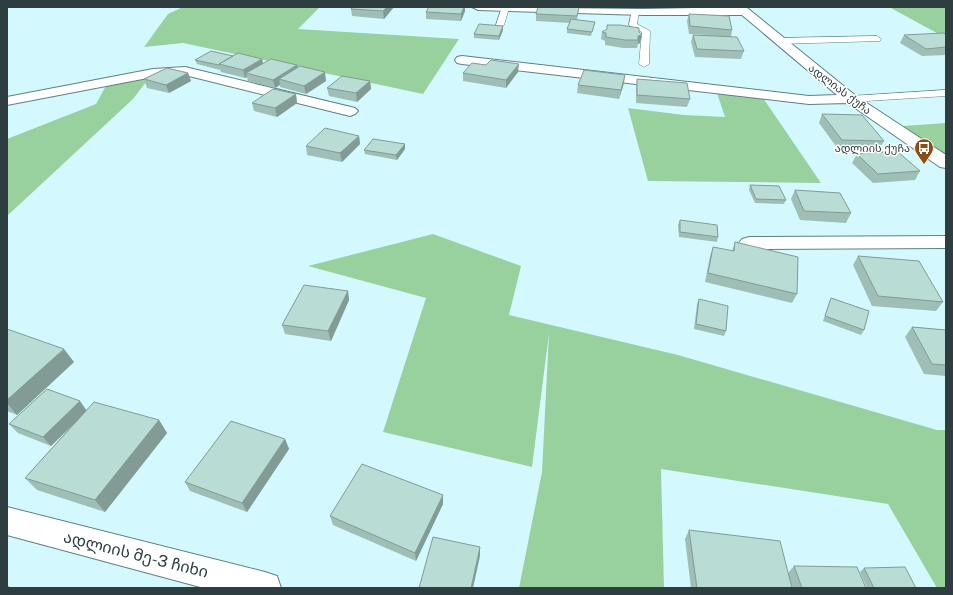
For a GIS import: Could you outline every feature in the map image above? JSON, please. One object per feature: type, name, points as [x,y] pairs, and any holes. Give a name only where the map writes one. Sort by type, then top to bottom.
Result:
[{"type":"street","points":[[478,7],[635,12],[741,10]]},
{"type":"street","name":"ადლიას ქუჩა","points":[[741,10],[851,99],[946,163]]},
{"type":"street","points":[[462,60],[809,100],[851,99]]},
{"type":"street","points":[[7,101],[153,73],[185,71],[350,111]]},
{"type":"street","points":[[749,243],[946,242]]},
{"type":"street","name":"ადლიის მე-3 ჩიხი","points":[[7,521],[265,588]]},
{"type":"lane","points":[[500,25],[505,8]]},
{"type":"lane","points":[[635,12],[633,25],[646,31],[644,64]]},
{"type":"lane","points":[[779,41],[877,39]]},
{"type":"lane","points":[[851,99],[946,94]]},
{"type":"green space","points":[[183,7],[320,7],[298,29],[459,39],[423,94],[183,43],[144,47],[168,14]]},
{"type":"green space","points":[[889,7],[946,7],[946,38]]},
{"type":"green space","points":[[153,73],[133,99],[7,216],[7,139],[96,104],[108,82]]},
{"type":"green space","points":[[716,90],[761,95],[821,183],[648,181],[628,108],[684,115],[725,117]]},
{"type":"green space","points":[[946,123],[946,157],[903,126]]},
{"type":"green space","points":[[433,234],[521,266],[509,315],[678,355],[937,430],[946,430],[946,588],[937,588],[888,504],[661,469],[664,588],[519,588],[542,472],[549,333],[532,467],[383,432],[426,298],[308,266]]},
{"type":"building","points":[[353,7],[387,7],[383,11],[351,9]]},
{"type":"building","points":[[429,7],[464,7],[461,14],[426,12]]},
{"type":"building","points":[[538,7],[579,7],[577,16],[536,14]]},
{"type":"building","points":[[689,14],[729,16],[732,30],[690,26]]},
{"type":"building","points":[[571,19],[595,22],[592,32],[567,29]]},
{"type":"building","points":[[479,24],[503,26],[499,36],[474,34]]},
{"type":"building","points":[[607,25],[620,25],[639,28],[639,32],[642,35],[638,36],[638,40],[625,40],[606,37],[606,33],[602,32],[607,29]]},
{"type":"building","points":[[946,34],[946,47],[926,49],[904,35]]},
{"type":"building","points":[[693,35],[737,37],[744,51],[697,49]]},
{"type":"building","points":[[211,51],[233,56],[219,65],[195,60]]},
{"type":"building","points":[[238,53],[262,59],[243,70],[219,64]]},
{"type":"building","points":[[271,59],[297,65],[273,80],[246,73]]},
{"type":"building","points":[[491,60],[519,64],[506,80],[463,73],[472,63],[486,65]]},
{"type":"building","points":[[300,66],[325,72],[304,86],[279,79]]},
{"type":"building","points":[[167,68],[188,73],[166,85],[144,79]]},
{"type":"building","points":[[584,70],[625,75],[621,90],[578,85]]},
{"type":"building","points":[[342,76],[370,81],[356,93],[327,88]]},
{"type":"building","points":[[637,79],[687,83],[690,99],[637,95]]},
{"type":"building","points":[[273,89],[296,94],[275,108],[252,103]]},
{"type":"building","points":[[822,114],[862,115],[884,141],[842,140]]},
{"type":"building","points":[[325,128],[359,136],[340,153],[306,146]]},
{"type":"building","points":[[373,139],[405,144],[396,155],[364,150]]},
{"type":"building","points":[[897,151],[920,171],[878,174],[857,154]]},
{"type":"building","points":[[750,185],[779,186],[786,200],[756,199]]},
{"type":"building","points":[[795,190],[840,193],[851,213],[804,211]]},
{"type":"building","points":[[680,220],[717,225],[718,237],[680,232]]},
{"type":"building","points":[[735,242],[798,257],[797,294],[708,273],[713,247],[734,251]]},
{"type":"building","points":[[858,256],[919,261],[943,302],[878,296]]},
{"type":"building","points":[[304,285],[348,291],[328,331],[282,325]]},
{"type":"building","points":[[831,298],[869,311],[864,330],[825,316]]},
{"type":"building","points":[[699,299],[728,306],[726,331],[696,324]]},
{"type":"building","points":[[912,327],[946,330],[946,365],[932,364]]},
{"type":"building","points":[[7,329],[64,349],[7,400]]},
{"type":"building","points":[[47,389],[80,401],[43,437],[9,424]]},
{"type":"building","points":[[94,402],[159,420],[95,500],[25,478]]},
{"type":"building","points":[[231,421],[285,439],[242,503],[185,482]]},
{"type":"building","points":[[362,464],[443,495],[415,553],[330,516]]},
{"type":"building","points":[[689,530],[780,541],[792,588],[697,588]]},
{"type":"building","points":[[433,537],[480,547],[471,588],[419,588]]},
{"type":"building","points":[[794,566],[857,567],[866,588],[802,588]]},
{"type":"building","points":[[905,567],[916,588],[874,588],[864,568]]},
{"type":"place","name":"ადლიის ქუჩა","points":[[924,165]]}]
